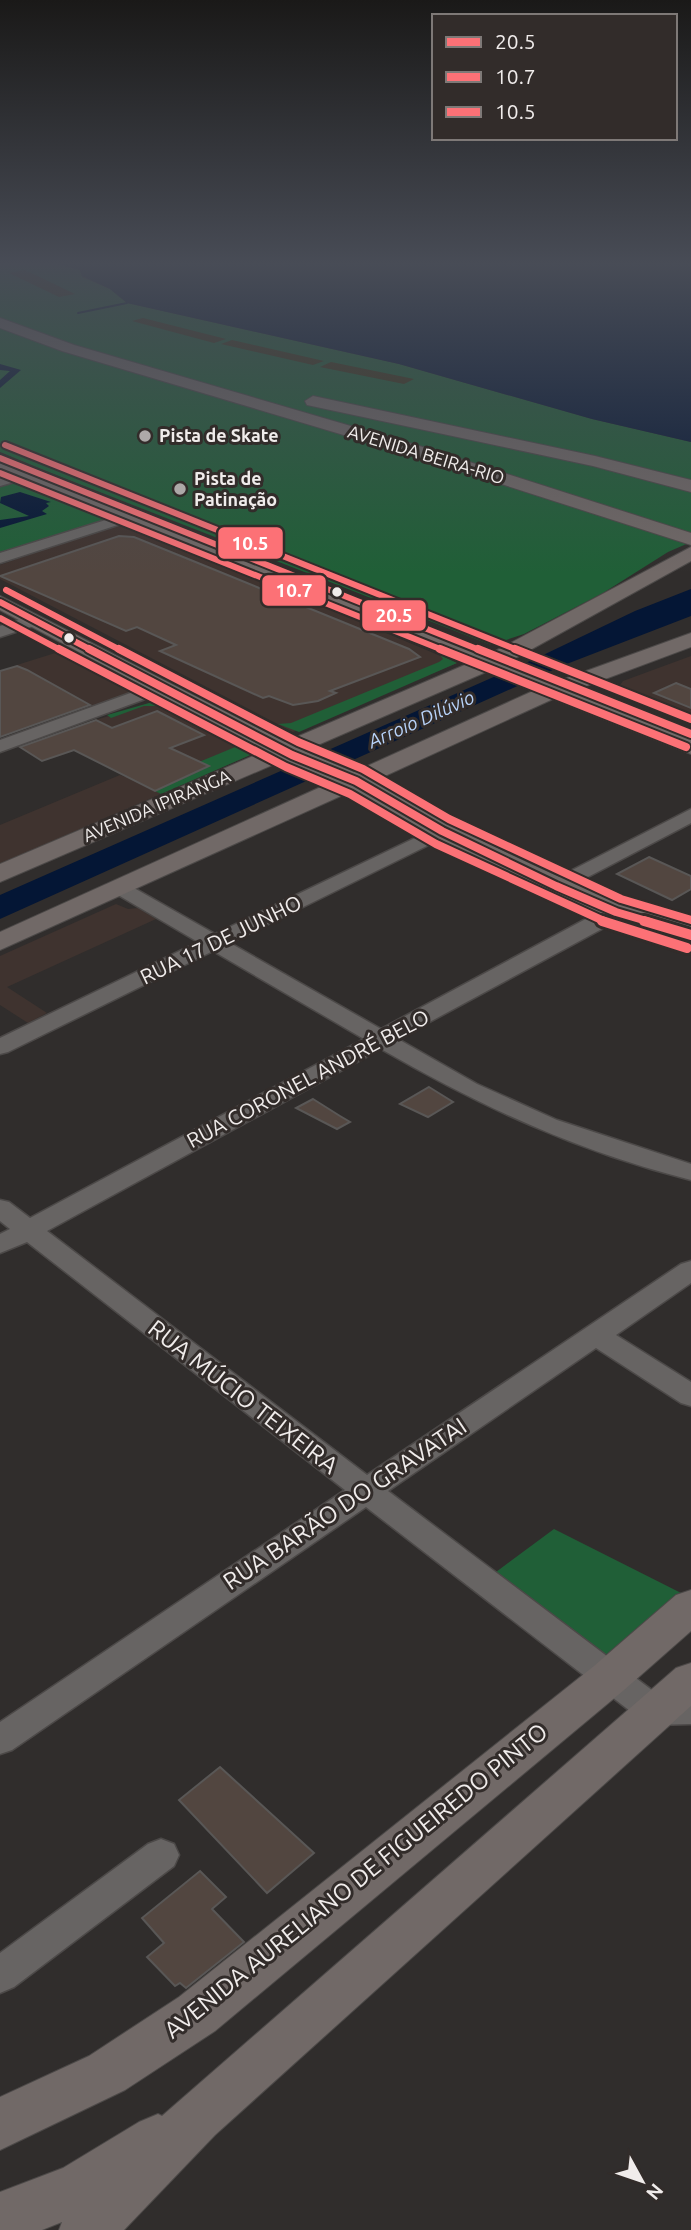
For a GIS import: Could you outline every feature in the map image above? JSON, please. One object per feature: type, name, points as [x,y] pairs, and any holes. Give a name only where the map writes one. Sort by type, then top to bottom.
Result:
[{"type":"main road","name":"AVENIDA BEIRA-RIO","points":[[126,365],[420,452],[652,527],[689,549]]},
{"type":"main road","name":"AVENIDA BEIRA-RIO","points":[[153,365],[595,461],[691,486]]},
{"type":"main road","points":[[0,458],[27,474],[125,518],[455,652],[495,661],[533,642],[689,549]]},
{"type":"main road","points":[[0,468],[27,474],[495,661],[691,747]]},
{"type":"main road","points":[[0,588],[296,751],[349,777],[442,831],[615,912],[691,935]]},
{"type":"main road","points":[[0,602],[161,687],[260,750]]},
{"type":"main road","points":[[0,942],[120,888],[349,777],[553,685],[607,670],[691,640]]},
{"type":"main road","name":"AVENIDA IPIRANGA","points":[[0,874],[260,750],[296,751],[495,661]]},
{"type":"main road","points":[[607,670],[601,688],[613,703]]},
{"type":"main road","points":[[553,685],[613,703],[691,734]]},
{"type":"main road","name":"AVENIDA AURELIANO DE FIGUEIREDO PINTO","points":[[0,2124],[107,2073],[197,2014],[609,1678],[691,1606]]},
{"type":"main road","points":[[86,2230],[197,2117],[673,1711],[691,1680]]},
{"type":"main road","points":[[0,2219],[79,2189],[197,2117]]},
{"type":"street","points":[[0,482],[27,474]]},
{"type":"street","points":[[0,558],[125,518]]},
{"type":"street","points":[[0,624],[30,618]]},
{"type":"street","points":[[0,632],[30,618]]},
{"type":"street","points":[[0,746],[161,687]]},
{"type":"street","points":[[556,886],[691,815]]},
{"type":"street","name":"RUA 17 DE JUNHO","points":[[0,1047],[442,831]]},
{"type":"street","points":[[120,888],[468,1089],[548,1125],[691,1172]]},
{"type":"street","name":"RUA CORONEL ANDRÉ BELO","points":[[0,1245],[615,912]]},
{"type":"street","name":"RUA MÚCIO TEIXEIRA","points":[[0,1208],[363,1491],[609,1678],[673,1711]]},
{"type":"street","name":"RUA BARÃO DO GRAVATAI","points":[[0,1740],[691,1270]]},
{"type":"street","points":[[596,1335],[691,1396]]},
{"type":"street","points":[[0,1975],[161,1855]]},
{"type":"shaded area","points":[[114,525],[143,532],[221,563],[457,663],[293,732],[0,579],[0,565]]},
{"type":"shaded area","points":[[68,649],[146,689],[95,707],[17,665]]},
{"type":"shaded area","points":[[691,656],[691,722],[624,695],[618,688],[623,681]]},
{"type":"shaded area","points":[[163,699],[257,747],[255,753],[0,864],[0,825],[120,775],[125,777],[139,771],[67,729]]},
{"type":"shaded area","points":[[116,904],[128,909],[138,908],[156,919],[7,987],[47,1013],[28,1023],[0,1005],[0,956]]},
{"type":"green space","points":[[0,365],[403,365],[592,419],[691,442],[691,542],[668,552],[603,593],[524,634],[491,645],[0,452]]},
{"type":"green space","points":[[16,483],[107,519],[0,553],[0,487]]},
{"type":"green space","points":[[440,655],[457,663],[299,732],[278,724],[291,723],[439,662],[443,659]]},
{"type":"green space","points":[[163,699],[257,747],[255,753],[161,794],[155,791],[208,767],[199,762],[240,745],[163,706],[144,706],[111,718],[107,715]]},
{"type":"green space","points":[[554,1529],[689,1597],[611,1663],[496,1572]]},
{"type":"sand","points":[[346,365],[414,379],[404,384],[320,367]]},
{"type":"water","points":[[403,365],[691,365],[691,442],[592,419]]},
{"type":"water","points":[[20,492],[51,502],[46,503],[49,506],[42,511],[47,514],[0,528],[0,520],[29,516],[0,503],[1,497]]},
{"type":"water","name":"Arroio Dilúvio","points":[[691,589],[691,616],[564,665],[0,919],[0,895],[539,657],[635,611]]},
{"type":"building","points":[[119,536],[134,537],[409,649],[420,657],[330,691],[336,693],[318,701],[293,705],[269,696],[263,698],[160,651],[176,645],[137,627],[126,631],[0,576]]},
{"type":"building","points":[[17,666],[90,705],[0,737],[0,671]]},
{"type":"building","points":[[676,683],[691,689],[691,708],[654,693]]},
{"type":"building","points":[[157,711],[204,735],[170,748],[209,766],[155,791],[74,750],[42,761],[20,747],[96,720],[112,728]]},
{"type":"building","points":[[649,857],[691,876],[691,889],[672,900],[617,874]]},
{"type":"building","points":[[429,1087],[453,1102],[428,1117],[400,1104]]},
{"type":"building","points":[[313,1099],[350,1122],[337,1129],[296,1108]]},
{"type":"building","points":[[220,1767],[314,1853],[267,1893],[179,1800]]},
{"type":"building","points":[[200,1871],[226,1897],[212,1909],[244,1942],[186,1988],[180,1983],[175,1986],[147,1957],[164,1943],[142,1918]]},
{"type":"waterway","points":[[0,367],[17,370],[0,385]]},
{"type":"transit line","name":"10.5","points":[[5,445],[691,719]]},
{"type":"transit line","name":"20.5","points":[[0,458],[691,734]]},
{"type":"transit line","name":"10.7","points":[[0,473],[686,747]]},
{"type":"transit line","name":"10.5","points":[[6,590],[298,742],[363,769],[449,819],[621,899],[691,920]]},
{"type":"transit line","name":"20.5","points":[[0,602],[292,755],[356,781],[442,831],[556,886],[616,912],[691,935]]},
{"type":"transit line","name":"10.7","points":[[0,618],[286,767],[350,794],[436,844],[550,899],[612,925],[687,948]]},
{"type":"place","name":"Pista de Skate","points":[[145,436]]},
{"type":"place","name":"Pista de Patinação","points":[[180,489]]}]
